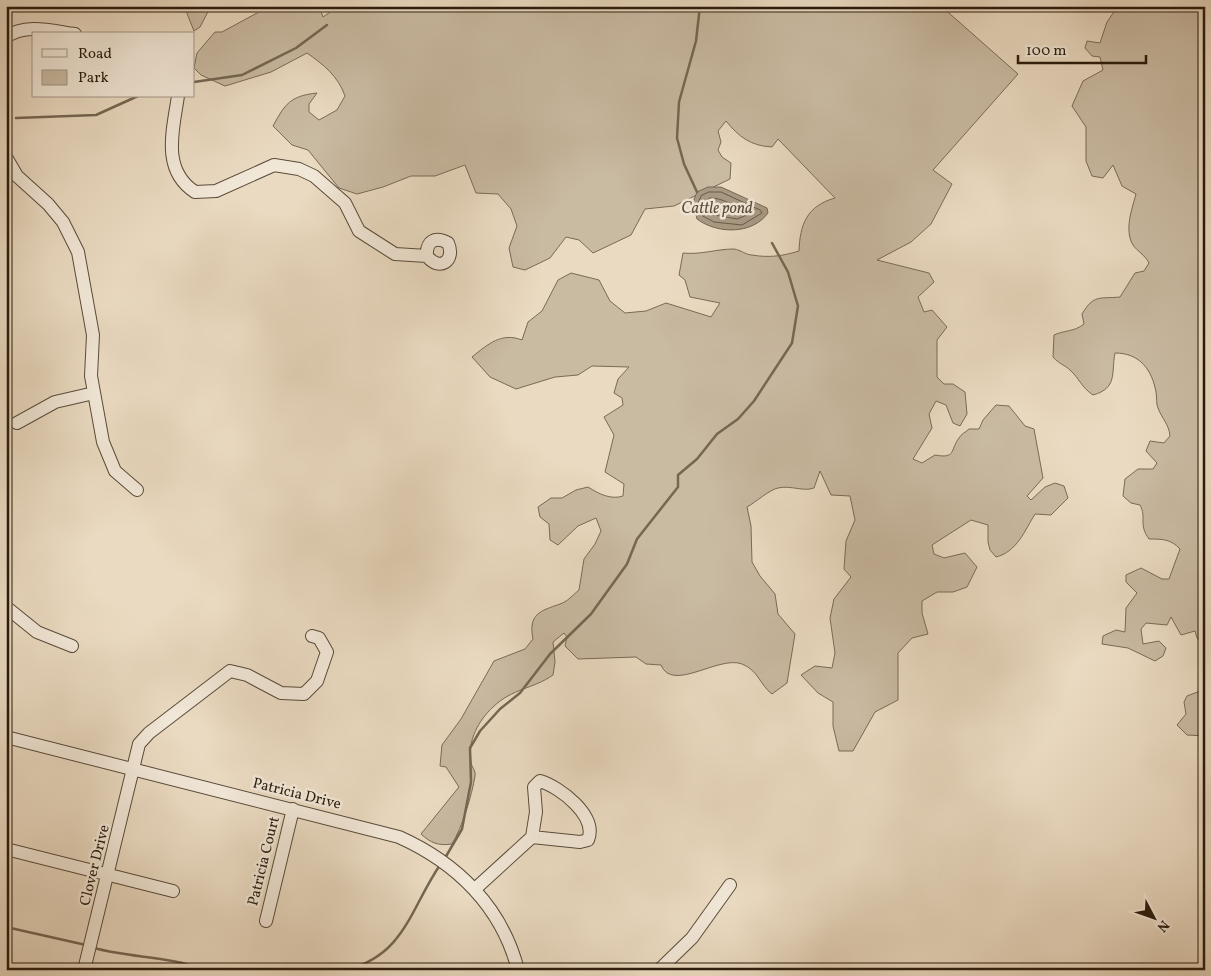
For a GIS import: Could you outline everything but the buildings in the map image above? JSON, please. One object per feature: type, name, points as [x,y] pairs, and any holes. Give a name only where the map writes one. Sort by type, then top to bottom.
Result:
[{"type":"street","points":[[6,36],[28,28],[59,32]]},
{"type":"street","points":[[178,98],[170,153],[180,178],[195,192],[216,191],[274,165],[299,169],[314,176],[345,203],[359,231],[395,254],[427,256]]},
{"type":"street","points":[[6,157],[16,176],[48,204],[63,222],[78,252],[93,334],[91,365],[102,442],[110,462],[122,479],[137,490]]},
{"type":"street","points":[[17,423],[55,402],[94,393]]},
{"type":"street","points":[[6,607],[37,632],[72,646]]},
{"type":"street","name":"Clover Drive","points":[[84,970],[135,769],[139,744],[149,733],[230,671],[247,675],[281,693],[304,694],[311,690],[317,681],[326,652],[319,638],[312,636]]},
{"type":"street","name":"Patricia Drive","points":[[6,737],[388,833],[406,840],[431,852],[450,865],[475,889],[504,930],[518,970]]},
{"type":"street","points":[[475,889],[532,837],[536,812],[534,787],[540,780],[553,785],[571,799],[589,823],[590,835],[588,840],[580,842],[532,837]]},
{"type":"street","name":"Patricia Court","points":[[266,921],[293,809]]},
{"type":"street","points":[[6,849],[173,891]]},
{"type":"street","points":[[659,970],[692,938],[730,885]]},
{"type":"green space","points":[[184,6],[211,6],[200,27],[194,31]]},
{"type":"green space","points":[[270,6],[319,6],[323,17],[339,6],[451,6],[451,12],[455,6],[941,6],[1018,74],[933,170],[952,184],[931,224],[911,242],[877,260],[929,273],[934,282],[918,297],[924,312],[932,310],[947,327],[937,340],[937,377],[944,384],[953,384],[965,392],[967,414],[960,426],[953,423],[946,405],[936,401],[929,414],[932,428],[913,459],[922,463],[935,455],[949,455],[961,435],[969,429],[979,429],[983,420],[996,405],[1009,406],[1025,426],[1034,429],[1043,478],[1027,496],[1031,500],[1045,487],[1055,483],[1064,486],[1068,498],[1051,515],[1035,514],[1015,545],[1010,550],[996,557],[990,550],[988,542],[988,525],[971,520],[932,545],[934,554],[944,558],[965,553],[977,567],[967,587],[953,592],[937,592],[922,601],[922,613],[928,634],[912,638],[898,653],[898,700],[875,712],[853,751],[839,751],[833,726],[833,702],[818,693],[801,675],[815,666],[832,668],[835,653],[830,618],[834,599],[851,577],[844,569],[846,541],[855,520],[850,496],[831,495],[820,471],[814,488],[788,487],[771,491],[747,507],[751,526],[752,562],[760,576],[775,594],[778,614],[795,634],[787,683],[772,694],[752,670],[742,664],[721,664],[685,675],[675,675],[667,673],[661,665],[646,664],[636,657],[578,659],[565,646],[567,637],[564,633],[553,642],[555,662],[553,675],[500,701],[488,712],[475,731],[470,753],[475,774],[474,784],[463,820],[452,844],[443,845],[428,840],[421,834],[459,787],[446,767],[440,766],[442,745],[461,719],[494,661],[525,649],[533,639],[532,624],[537,615],[565,602],[579,590],[584,559],[595,544],[601,531],[596,518],[578,526],[558,545],[550,540],[549,524],[540,517],[538,507],[551,498],[562,498],[576,490],[588,487],[605,496],[623,496],[624,484],[605,472],[614,435],[604,417],[623,405],[622,398],[614,393],[618,379],[629,367],[592,366],[578,375],[555,377],[516,389],[490,377],[472,357],[502,338],[508,337],[522,340],[528,322],[542,311],[558,280],[571,273],[599,280],[610,301],[625,313],[646,311],[666,303],[711,317],[720,303],[690,297],[685,280],[679,275],[683,253],[734,249],[750,255],[770,256],[799,251],[801,232],[807,217],[825,201],[835,198],[778,139],[772,147],[752,143],[736,132],[726,121],[718,131],[721,142],[718,150],[722,157],[731,163],[730,179],[674,206],[645,209],[631,235],[593,253],[579,240],[566,237],[550,258],[525,270],[513,267],[509,248],[517,226],[511,209],[498,194],[476,193],[465,165],[435,176],[411,176],[383,187],[357,194],[339,188],[308,150],[292,145],[273,126],[289,102],[308,94],[317,93],[309,104],[309,112],[319,120],[337,110],[345,96],[330,72],[307,53],[271,72],[225,86],[201,75],[195,69],[197,53],[215,32],[222,32]]},
{"type":"green space","points":[[1118,6],[1205,6],[1205,646],[1197,638],[1195,631],[1181,635],[1171,617],[1167,625],[1146,623],[1141,629],[1143,644],[1159,641],[1166,648],[1163,656],[1155,661],[1128,648],[1102,644],[1103,636],[1116,630],[1125,632],[1126,608],[1137,593],[1126,582],[1126,575],[1141,568],[1162,579],[1169,579],[1180,549],[1166,540],[1149,539],[1144,529],[1140,505],[1131,503],[1123,496],[1125,479],[1138,469],[1153,469],[1157,463],[1146,451],[1150,441],[1164,443],[1170,436],[1157,406],[1154,384],[1148,370],[1138,360],[1131,356],[1115,353],[1110,384],[1101,392],[1093,395],[1070,370],[1053,357],[1054,335],[1084,324],[1082,314],[1094,300],[1120,297],[1135,273],[1144,271],[1149,263],[1130,239],[1129,226],[1136,194],[1122,186],[1113,165],[1103,178],[1092,176],[1086,161],[1086,127],[1072,106],[1083,81],[1103,70],[1100,57],[1092,56],[1085,48],[1087,41],[1100,43],[1107,22]]},
{"type":"green space","points":[[1205,691],[1205,736],[1187,735],[1177,725],[1186,714],[1184,702],[1187,696]]},
{"type":"water","name":"Cattle pond","points":[[708,187],[721,187],[767,208],[768,213],[761,220],[744,229],[724,229],[705,224],[697,219],[693,202],[697,192]]},
{"type":"waterway","points":[[697,192],[684,164],[677,138],[679,102],[696,41],[700,6]]},
{"type":"waterway","points":[[195,82],[242,75],[296,48],[327,25]]},
{"type":"waterway","points":[[16,118],[96,115],[134,98]]},
{"type":"waterway","points":[[445,858],[462,829],[471,782],[470,748],[480,731],[500,709],[520,693],[550,654],[591,614],[627,564],[637,539],[678,487],[678,475],[697,459],[717,434],[738,419],[754,401],[792,343],[798,306],[788,272],[772,243]]},
{"type":"waterway","points":[[346,970],[366,963],[394,942],[413,914],[440,865]]},
{"type":"waterway","points":[[6,927],[86,945]]},
{"type":"waterway","points":[[94,948],[178,962],[205,970]]}]
